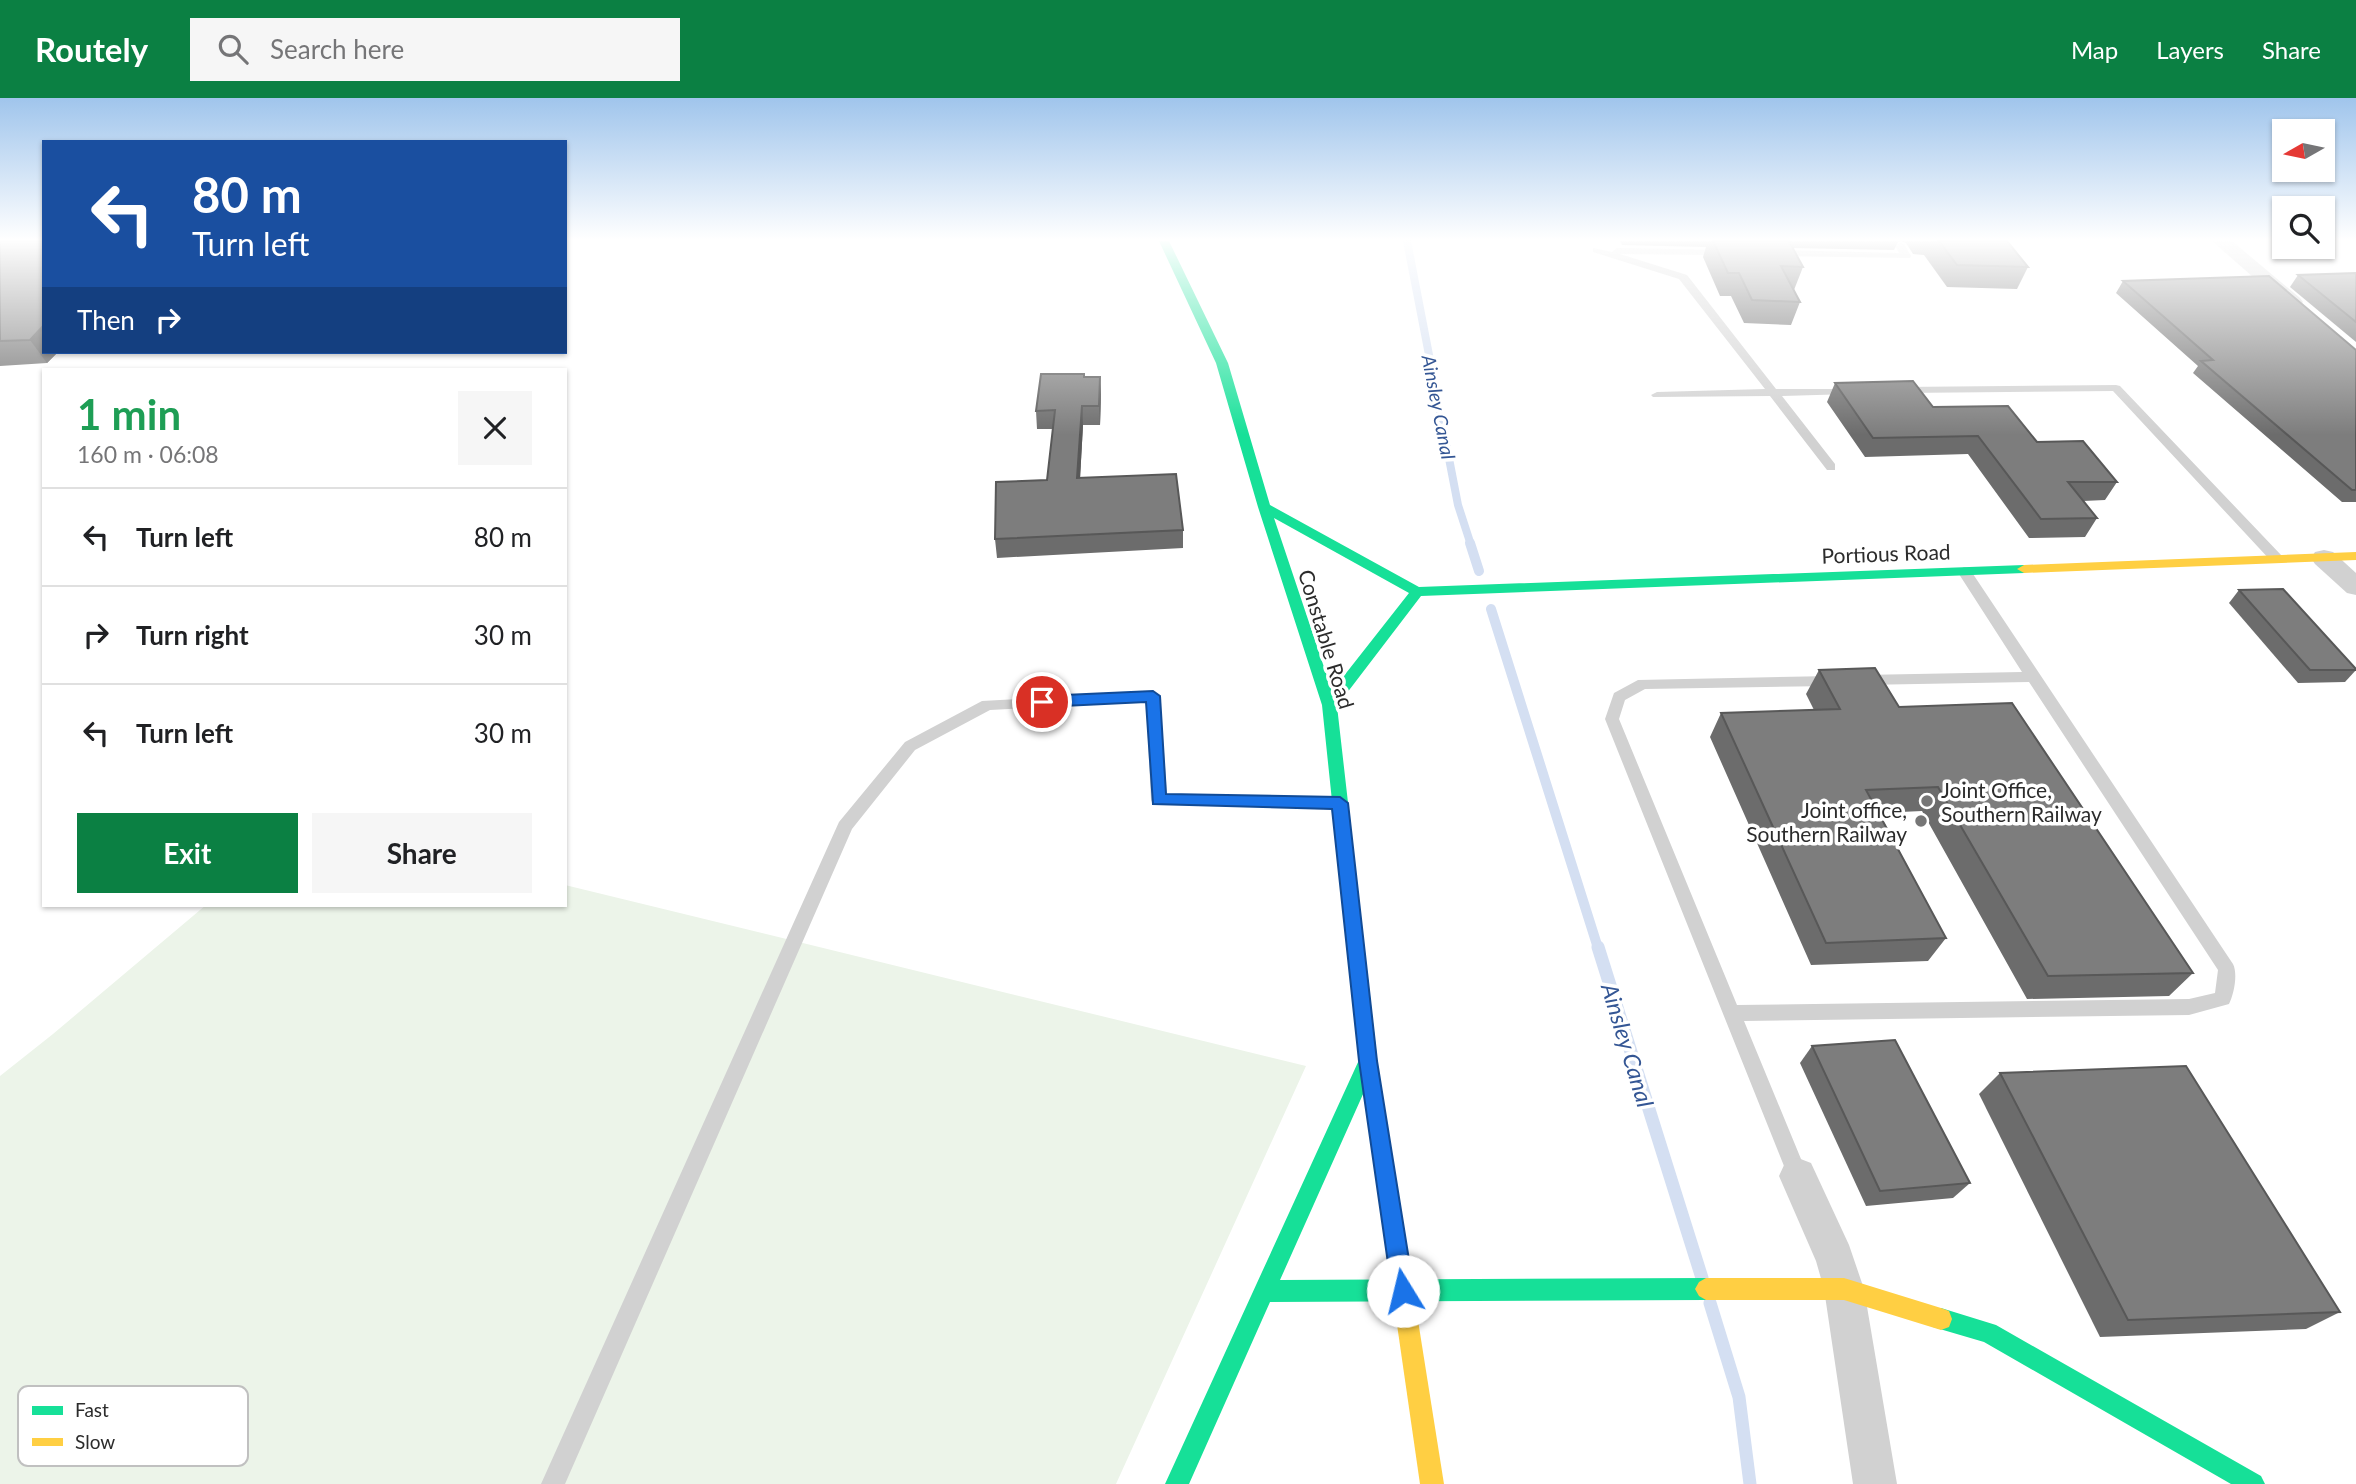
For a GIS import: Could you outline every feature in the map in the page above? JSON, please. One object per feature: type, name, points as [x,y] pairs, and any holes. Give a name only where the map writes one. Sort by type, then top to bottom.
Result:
[{"type":"main road","name":"Constable Road","points":[[1195,306],[1222,363],[1264,507],[1329,705],[1368,1061],[1432,1484]]},
{"type":"main road","points":[[1264,507],[1417,592],[1329,705]]},
{"type":"main road","name":"Portious Road","points":[[1417,592],[2356,556]]},
{"type":"main road","points":[[1177,1484],[1368,1061]]},
{"type":"main road","points":[[1264,1291],[1844,1289],[1988,1333],[2253,1484]]},
{"type":"street","points":[[2298,306],[2310,316]]},
{"type":"street","points":[[2324,558],[2356,587]]},
{"type":"street","points":[[1798,1176],[1835,1259],[1844,1289],[1875,1484]]},
{"type":"lane","points":[[1706,306],[1831,467]]},
{"type":"lane","points":[[1657,395],[1773,391],[2116,388],[2277,559]]},
{"type":"lane","points":[[1731,1013],[2189,1007],[2223,999],[2227,969],[1964,571]]},
{"type":"lane","points":[[1798,1176],[1612,719],[1619,696],[1643,684],[2033,677]]},
{"type":"lane","points":[[553,1484],[845,826],[910,746],[987,705],[1153,696],[1159,800],[1340,803]]},
{"type":"shaded area","points":[[567,885],[1306,1066],[1116,1484],[0,1484],[0,1076],[204,907],[567,907]]},
{"type":"building","points":[[0,306],[42,306],[42,327],[30,340],[0,341]]},
{"type":"building","points":[[2151,306],[2304,306],[2356,350],[2356,490],[2352,490],[2201,361],[2213,360]]},
{"type":"building","points":[[2336,306],[2356,306],[2356,322]]},
{"type":"building","points":[[1041,374],[1084,374],[1084,377],[1100,377],[1099,406],[1082,406],[1077,478],[1176,474],[1183,530],[995,539],[996,482],[1047,480],[1055,410],[1036,411]]},
{"type":"building","points":[[1913,381],[1933,407],[2008,406],[2037,442],[2083,441],[2117,482],[2068,482],[2097,518],[2041,519],[1978,436],[1873,438],[1835,383]]},
{"type":"building","points":[[2283,589],[2356,670],[2310,670],[2239,590]]},
{"type":"building","points":[[1875,668],[1899,707],[2012,703],[2193,973],[2048,976],[1938,787],[1866,790],[1946,938],[1826,943],[1721,713],[1840,709],[1819,670]]},
{"type":"building","points":[[1895,1040],[1970,1183],[1880,1191],[1812,1046]]},
{"type":"building","points":[[2186,1066],[2340,1312],[2128,1320],[2000,1073]]},
{"type":"waterway","name":"Ainsley Canal","points":[[1419,306],[1458,505],[1471,545]]},
{"type":"waterway","name":"Ainsley Canal","points":[[1470,543],[1479,571]]},
{"type":"waterway","name":"Ainsley Canal","points":[[1491,609],[1598,948]]},
{"type":"waterway","name":"Ainsley Canal","points":[[1598,947],[1702,1278]]},
{"type":"waterway","name":"Ainsley Canal","points":[[1710,1303],[1739,1397],[1750,1484]]},
{"type":"traffic: fast","points":[[1195,306],[1222,363],[1264,507],[1329,705],[1370,1075]]},
{"type":"traffic: fast","points":[[1264,507],[1417,592],[2024,569]]},
{"type":"traffic: fast","points":[[1329,705],[1417,592]]},
{"type":"traffic: fast","points":[[1177,1484],[1368,1061]]},
{"type":"traffic: fast","points":[[1264,1291],[1706,1289]]},
{"type":"traffic: fast","points":[[1941,1319],[1988,1333],[2253,1484]]},
{"type":"traffic: slow","points":[[2024,569],[2356,556]]},
{"type":"traffic: slow","points":[[1370,1075],[1432,1484]]},
{"type":"traffic: slow","points":[[1706,1289],[1844,1289],[1941,1319]]},
{"type":"place","name":"Joint Office, Southern Railway","points":[[1927,801]]},
{"type":"place","name":"Joint office, Southern Railway","points":[[1921,821]]},
{"type":"route","points":[[1042,702],[1153,696],[1159,800],[1340,803],[1368,1061],[1403,1291]]}]
